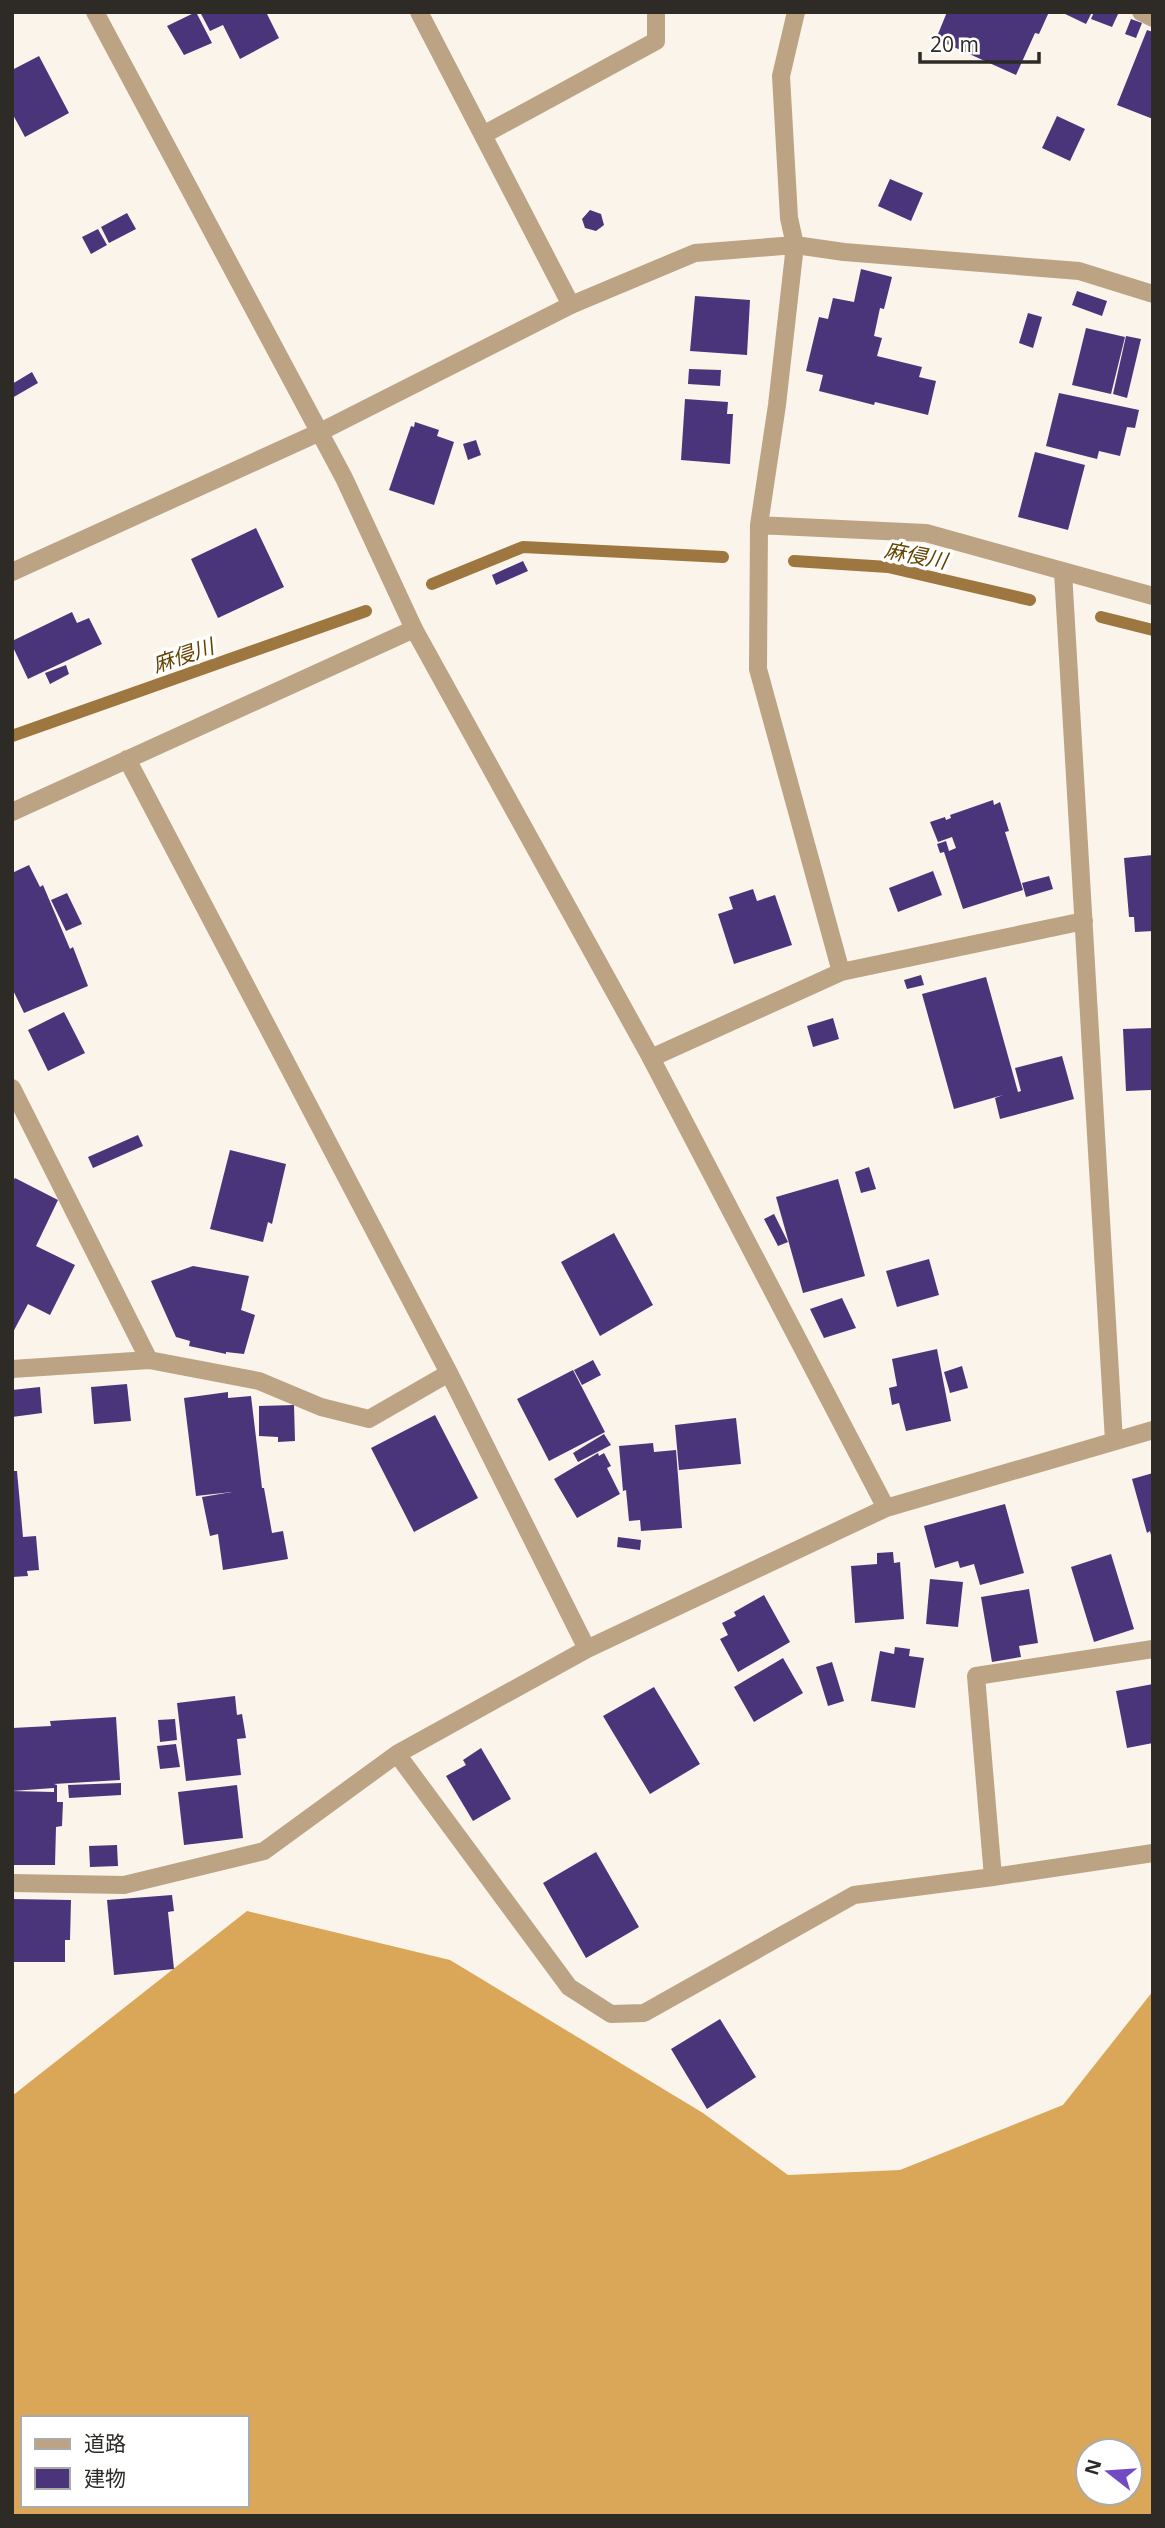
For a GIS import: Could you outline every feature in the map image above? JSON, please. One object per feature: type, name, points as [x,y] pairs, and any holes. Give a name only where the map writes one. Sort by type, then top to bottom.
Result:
[{"type":"street","points":[[95,12],[344,478],[414,629],[651,1058],[886,1508]]},
{"type":"street","points":[[419,12],[571,305]]},
{"type":"street","points":[[483,135],[656,41],[656,12]]},
{"type":"street","points":[[796,12],[781,76],[789,218],[795,245],[777,405],[759,525],[758,670],[841,972]]},
{"type":"street","points":[[1141,12],[1153,18]]},
{"type":"street","points":[[12,572],[320,432],[571,305],[695,253],[795,245],[844,252],[1079,271],[1153,294]]},
{"type":"street","points":[[759,525],[926,533],[1153,596]]},
{"type":"street","points":[[1063,572],[1114,1441]]},
{"type":"street","points":[[12,812],[414,629]]},
{"type":"street","points":[[127,759],[449,1373],[587,1649]]},
{"type":"street","points":[[651,1058],[841,972],[1084,920]]},
{"type":"street","points":[[12,1088],[149,1360]]},
{"type":"street","points":[[12,1369],[149,1360],[259,1381],[321,1407],[369,1419],[449,1373]]},
{"type":"street","points":[[12,1883],[124,1885],[264,1851],[397,1754],[587,1649],[886,1508],[1153,1430]]},
{"type":"street","points":[[993,1877],[976,1676],[1153,1649]]},
{"type":"street","points":[[397,1754],[569,1987],[611,2014],[644,2013],[854,1895],[1153,1853]]},
{"type":"shaded area","points":[[247,1911],[450,1960],[703,2113],[788,2175],[900,2170],[1063,2105],[1153,1991],[1153,2516],[12,2516],[12,2096]]},
{"type":"building","points":[[196,12],[212,43],[184,55],[167,26]]},
{"type":"building","points":[[200,12],[266,12],[279,38],[240,59],[223,25],[210,31]]},
{"type":"building","points":[[947,12],[1049,12],[1039,34],[1035,33],[1016,75],[936,39]]},
{"type":"building","points":[[1061,12],[1092,12],[1086,24]]},
{"type":"building","points":[[1094,12],[1119,12],[1112,27],[1091,19]]},
{"type":"building","points":[[1131,19],[1142,23],[1136,38],[1125,34]]},
{"type":"building","points":[[1147,30],[1153,32],[1153,119],[1117,105]]},
{"type":"building","points":[[39,56],[69,113],[25,137],[12,113],[12,70]]},
{"type":"building","points":[[1057,116],[1085,129],[1070,161],[1042,148]]},
{"type":"building","points":[[890,179],[923,193],[911,221],[878,206]]},
{"type":"building","points":[[590,210],[601,214],[604,225],[596,231],[585,228],[582,219]]},
{"type":"building","points":[[127,213],[136,229],[109,243],[101,227]]},
{"type":"building","points":[[98,229],[107,245],[91,254],[82,237]]},
{"type":"building","points":[[861,269],[892,277],[884,309],[880,308],[874,336],[882,338],[877,356],[922,367],[919,377],[936,381],[928,415],[819,391],[823,375],[806,371],[819,317],[828,319],[833,298],[854,302]]},
{"type":"building","points":[[1077,291],[1107,301],[1102,316],[1072,305]]},
{"type":"building","points":[[695,296],[750,300],[747,355],[690,351]]},
{"type":"building","points":[[1028,313],[1042,317],[1033,348],[1019,343]]},
{"type":"building","points":[[1086,328],[1125,337],[1111,394],[1072,385]]},
{"type":"building","points":[[1126,336],[1141,339],[1127,398],[1113,394]]},
{"type":"building","points":[[689,369],[721,370],[720,386],[688,384]]},
{"type":"building","points":[[32,372],[38,383],[12,398],[12,384]]},
{"type":"building","points":[[1059,393],[1139,410],[1135,428],[1127,427],[1120,456],[1099,451],[1097,459],[1046,446]]},
{"type":"building","points":[[685,399],[728,402],[727,414],[733,414],[730,464],[681,460]]},
{"type":"building","points":[[415,422],[439,430],[437,436],[454,442],[434,505],[389,490],[411,426],[414,427]]},
{"type":"building","points":[[476,440],[481,455],[468,460],[463,444]]},
{"type":"building","points":[[1035,452],[1085,465],[1068,530],[1018,517]]},
{"type":"building","points":[[256,528],[284,587],[218,618],[191,559]]},
{"type":"building","points":[[523,561],[528,571],[496,585],[492,575]]},
{"type":"building","points":[[72,612],[77,623],[89,618],[102,644],[28,679],[12,641]]},
{"type":"building","points":[[66,665],[69,674],[50,684],[45,673]]},
{"type":"building","points":[[993,800],[994,805],[1000,802],[1009,831],[1005,832],[1023,890],[963,909],[944,852],[940,853],[937,844],[946,841],[949,851],[956,848],[952,837],[938,842],[930,822],[945,817],[946,820],[951,818],[950,815]]},
{"type":"building","points":[[1153,855],[1153,931],[1135,932],[1134,917],[1129,917],[1124,858]]},
{"type":"building","points":[[29,865],[40,887],[43,885],[70,949],[73,947],[88,986],[24,1013],[12,988],[12,873]]},
{"type":"building","points":[[933,871],[942,895],[898,912],[889,888]]},
{"type":"building","points":[[1049,876],[1053,889],[1026,897],[1022,883]]},
{"type":"building","points":[[753,889],[757,901],[775,895],[792,945],[734,964],[718,914],[733,909],[729,897]]},
{"type":"building","points":[[67,893],[82,924],[66,931],[51,900]]},
{"type":"building","points":[[921,975],[924,985],[907,989],[904,980]]},
{"type":"building","points":[[986,977],[1018,1092],[1021,1091],[1015,1068],[1062,1056],[1074,1099],[1000,1119],[995,1098],[1003,1095],[954,1109],[922,994]]},
{"type":"building","points":[[64,1012],[85,1053],[48,1071],[28,1030]]},
{"type":"building","points":[[833,1018],[839,1039],[813,1047],[807,1026]]},
{"type":"building","points":[[1153,1028],[1151,1090],[1126,1091],[1123,1029]]},
{"type":"building","points":[[138,1135],[143,1146],[93,1168],[88,1157]]},
{"type":"building","points":[[230,1150],[286,1164],[272,1224],[268,1222],[263,1242],[210,1229]]},
{"type":"building","points":[[869,1167],[876,1189],[861,1193],[855,1172]]},
{"type":"building","points":[[15,1178],[58,1200],[36,1246],[75,1265],[50,1315],[28,1304],[12,1334],[12,1183]]},
{"type":"building","points":[[838,1179],[865,1276],[803,1293],[776,1197]]},
{"type":"building","points":[[774,1214],[788,1242],[778,1246],[764,1219]]},
{"type":"building","points":[[614,1233],[653,1305],[600,1336],[561,1262]]},
{"type":"building","points":[[929,1259],[939,1295],[897,1307],[886,1271]]},
{"type":"building","points":[[193,1266],[249,1276],[241,1310],[255,1315],[244,1354],[226,1354],[189,1346],[190,1341],[176,1337],[151,1281]]},
{"type":"building","points":[[842,1298],[856,1328],[824,1338],[810,1309]]},
{"type":"building","points":[[937,1349],[951,1421],[906,1431],[899,1403],[892,1405],[889,1388],[897,1386],[892,1359]]},
{"type":"building","points":[[593,1360],[601,1375],[582,1385],[574,1370]]},
{"type":"building","points":[[962,1366],[968,1388],[950,1393],[944,1372]]},
{"type":"building","points":[[573,1370],[605,1432],[549,1461],[517,1399]]},
{"type":"building","points":[[127,1384],[131,1421],[94,1424],[91,1387]]},
{"type":"building","points":[[40,1387],[42,1413],[12,1417],[12,1390]]},
{"type":"building","points":[[228,1392],[228,1398],[251,1396],[262,1488],[272,1533],[283,1531],[288,1559],[223,1570],[218,1534],[210,1536],[202,1497],[232,1492],[196,1496],[184,1398]]},
{"type":"building","points":[[294,1405],[295,1441],[278,1442],[278,1437],[259,1436],[259,1406]]},
{"type":"building","points":[[435,1415],[478,1498],[414,1532],[371,1448]]},
{"type":"building","points":[[736,1418],[741,1464],[679,1470],[675,1425]]},
{"type":"building","points":[[604,1434],[611,1445],[578,1462],[573,1453]]},
{"type":"building","points":[[653,1443],[654,1452],[676,1450],[682,1528],[641,1531],[640,1520],[629,1521],[619,1446]]},
{"type":"building","points":[[598,1453],[599,1456],[604,1453],[611,1466],[607,1468],[620,1494],[577,1518],[554,1479]]},
{"type":"building","points":[[12,1471],[17,1471],[23,1537],[36,1536],[39,1570],[27,1571],[28,1576],[12,1577]]},
{"type":"building","points":[[1153,1473],[1152,1539],[1150,1531],[1147,1533],[1132,1479]]},
{"type":"building","points":[[1005,1504],[1024,1573],[980,1585],[974,1564],[960,1568],[958,1561],[935,1568],[924,1526]]},
{"type":"building","points":[[618,1537],[641,1540],[640,1550],[617,1547]]},
{"type":"building","points":[[893,1552],[894,1563],[900,1562],[904,1619],[855,1623],[851,1566],[877,1564],[877,1553]]},
{"type":"building","points":[[1111,1554],[1134,1629],[1094,1642],[1071,1567]]},
{"type":"building","points":[[930,1579],[963,1582],[958,1627],[926,1624]]},
{"type":"building","points":[[1029,1589],[1038,1643],[1019,1646],[1021,1657],[992,1662],[981,1597]]},
{"type":"building","points":[[764,1595],[790,1642],[738,1672],[720,1639],[728,1635],[722,1623],[736,1616],[734,1612]]},
{"type":"building","points":[[895,1647],[910,1649],[909,1656],[924,1658],[915,1708],[871,1701],[880,1651],[894,1654]]},
{"type":"building","points":[[783,1658],[803,1693],[754,1722],[734,1687]]},
{"type":"building","points":[[832,1662],[844,1701],[828,1706],[816,1667]]},
{"type":"building","points":[[1153,1684],[1153,1743],[1127,1748],[1116,1691]]},
{"type":"building","points":[[654,1687],[700,1764],[650,1794],[603,1716]]},
{"type":"building","points":[[235,1696],[237,1715],[242,1714],[246,1738],[237,1739],[241,1775],[186,1781],[177,1703]]},
{"type":"building","points":[[116,1717],[120,1780],[54,1784],[57,1785],[57,1802],[63,1802],[62,1826],[56,1827],[55,1865],[12,1865],[12,1728],[51,1726],[50,1721]],"holes":[[[54,1788],[54,1792],[12,1791]]]},
{"type":"building","points":[[175,1719],[177,1740],[160,1742],[158,1720]]},
{"type":"building","points":[[176,1744],[180,1767],[160,1769],[157,1746]]},
{"type":"building","points":[[481,1748],[511,1799],[473,1821],[446,1776],[466,1765],[463,1760]]},
{"type":"building","points":[[121,1783],[121,1795],[69,1798],[68,1785]]},
{"type":"building","points":[[237,1785],[243,1838],[184,1845],[178,1792]]},
{"type":"building","points":[[117,1845],[118,1866],[90,1867],[89,1846]]},
{"type":"building","points":[[596,1852],[639,1927],[586,1958],[543,1883]]},
{"type":"building","points":[[172,1895],[174,1911],[168,1912],[174,1969],[114,1975],[107,1900]]},
{"type":"building","points":[[12,1899],[71,1900],[70,1940],[65,1940],[65,1962],[12,1962]]},
{"type":"building","points":[[720,2019],[756,2077],[707,2109],[671,2049]]},
{"type":"waterway","name":"麻侵川","points":[[432,584],[523,547],[723,557]]},
{"type":"waterway","name":"麻侵川","points":[[794,561],[888,567],[1030,600]]},
{"type":"waterway","name":"麻侵川","points":[[12,736],[366,611]]},
{"type":"waterway","name":"麻侵川","points":[[1101,617],[1153,630]]}]
